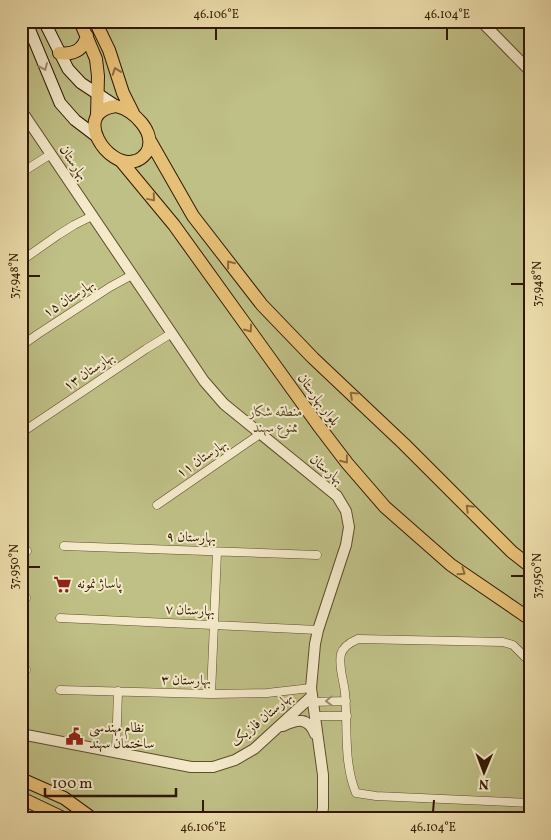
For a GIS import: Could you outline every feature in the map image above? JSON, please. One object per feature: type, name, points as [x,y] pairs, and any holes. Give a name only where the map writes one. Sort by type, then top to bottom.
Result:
[{"type":"main road","points":[[26,21],[60,103],[75,120],[96,136],[106,150],[121,161],[135,162],[146,153],[149,147],[145,128],[122,107],[109,107],[97,115],[94,122],[96,136]]},
{"type":"main road","points":[[44,21],[68,69],[81,84],[116,106]]},
{"type":"main road","points":[[80,21],[96,58],[98,76],[97,115]]},
{"type":"main road","points":[[95,21],[109,50],[123,93],[134,116]]},
{"type":"main road","points":[[59,52],[74,53],[85,43],[87,36]]},
{"type":"main road","name":"بلوار بهارستان","points":[[149,140],[193,216],[262,305],[313,358],[404,444],[512,552],[530,566]]},
{"type":"main road","name":"بلوار بهارستان","points":[[121,161],[174,225],[318,425],[347,463],[385,507],[451,565],[530,619]]},
{"type":"main road","points":[[21,779],[64,798],[93,819]]},
{"type":"main road","points":[[21,798],[65,819]]},
{"type":"street","points":[[481,21],[530,71]]},
{"type":"street","name":"بهارستان","points":[[21,110],[204,381],[224,404],[336,496],[346,512],[349,527],[346,545],[318,630],[313,661],[312,696],[323,775],[321,819]]},
{"type":"street","points":[[21,172],[51,154]]},
{"type":"street","points":[[21,261],[58,235],[92,216]]},
{"type":"street","name":"بهارستان ۱۵","points":[[21,346],[110,287],[132,275]]},
{"type":"street","name":"بهارستان ۱۳","points":[[21,433],[172,333]]},
{"type":"street","name":"بهارستان ۱۱","points":[[157,505],[260,434]]},
{"type":"street","name":"بهارستان ۹","points":[[64,546],[317,555]]},
{"type":"street","points":[[211,694],[217,552]]},
{"type":"street","name":"بهارستان ۷","points":[[60,618],[318,630]]},
{"type":"street","points":[[530,662],[513,645],[503,642],[358,639],[352,641],[344,648],[340,662],[346,701],[348,760],[352,783],[356,792],[376,796],[530,803]]},
{"type":"street","name":"بهارستان ۳","points":[[60,690],[211,694],[267,693],[312,696],[346,701]]},
{"type":"street","points":[[116,752],[118,691]]},
{"type":"street","name":"بهارستان فاز یک","points":[[21,734],[191,767],[213,767],[235,760],[254,749],[312,696]]},
{"type":"street","points":[[314,716],[347,716]]},
{"type":"street","points":[[277,728],[298,720],[310,724],[318,740]]},
{"type":"green space","name":"منطقه شکار ممنوع سهند","points":[[21,21],[530,21],[530,819],[21,819]]},
{"type":"place","name":"پاساژ نمونه","points":[[63,584]]},
{"type":"place","name":"نظام مهندسی ساختمان سهند","points":[[75,736]]}]
